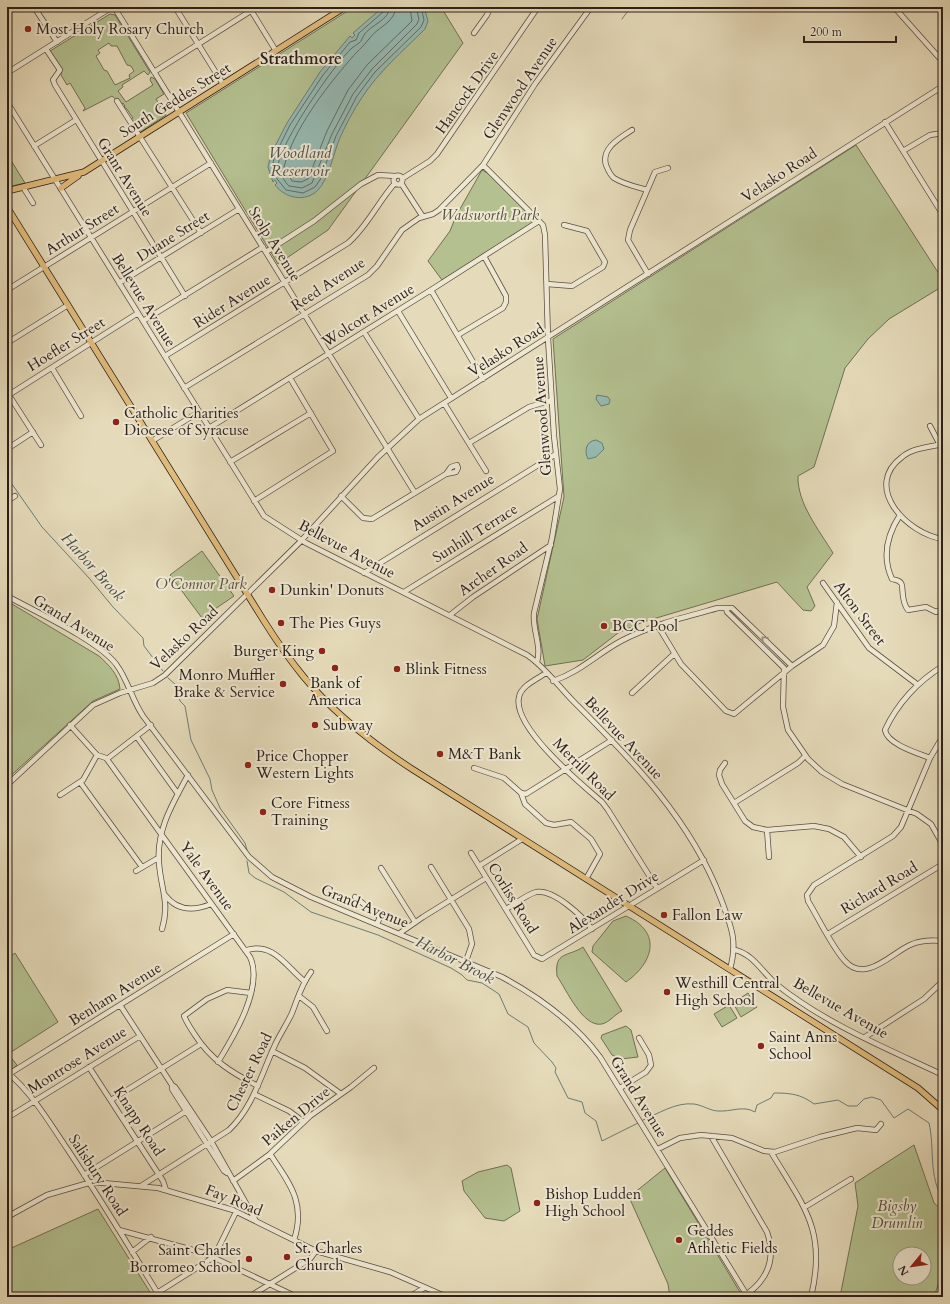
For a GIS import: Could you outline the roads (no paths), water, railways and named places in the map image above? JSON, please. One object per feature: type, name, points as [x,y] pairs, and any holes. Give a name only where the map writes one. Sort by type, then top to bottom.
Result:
[{"type":"main road","name":"South Geddes Street","points":[[7,191],[84,172],[345,7]]},
{"type":"main road","points":[[60,188],[84,172]]},
{"type":"main road","points":[[7,207],[279,644],[302,675],[344,719],[391,756],[918,1088],[943,1110]]},
{"type":"street","points":[[34,7],[57,42]]},
{"type":"street","points":[[7,73],[113,7]]},
{"type":"street","name":"Stolp Avenue","points":[[113,7],[285,282],[415,494]]},
{"type":"street","points":[[175,7],[223,84]]},
{"type":"street","points":[[154,72],[250,9],[257,7]]},
{"type":"street","points":[[474,33],[487,15],[490,7]]},
{"type":"street","name":"Hancock Drive","points":[[402,181],[430,161],[437,154],[538,7]]},
{"type":"street","points":[[894,7],[943,62]]},
{"type":"street","name":"Glenwood Avenue","points":[[537,662],[539,652],[533,620],[551,545],[559,496],[559,478],[548,338],[546,235],[543,225],[483,165],[535,84],[589,8]]},
{"type":"street","points":[[250,9],[276,50]]},
{"type":"street","name":"Grant Avenue","points":[[46,49],[60,70],[59,74],[54,78],[54,83],[185,296]]},
{"type":"street","name":"Velasko Road","points":[[7,785],[93,705],[108,697],[153,683],[165,675],[301,541],[386,448],[419,419],[943,86]]},
{"type":"street","points":[[117,101],[201,233]]},
{"type":"street","name":"Bellevue Avenue","points":[[7,102],[254,501],[267,519],[301,541],[527,655],[537,662],[553,681],[612,740],[648,779],[668,804],[704,860],[731,926],[735,950],[730,969]]},
{"type":"street","points":[[34,146],[76,120]]},
{"type":"street","points":[[885,122],[943,215]]},
{"type":"street","points":[[632,130],[611,145],[606,153],[605,162],[608,170],[614,178],[647,190]]},
{"type":"street","points":[[903,151],[930,135],[943,133]]},
{"type":"street","name":"Arthur Street","points":[[7,290],[211,163]]},
{"type":"street","name":"Reed Avenue","points":[[184,388],[368,275],[377,266],[402,230],[423,217],[433,214],[439,210],[483,165]]},
{"type":"street","points":[[648,274],[628,240],[630,230],[655,172],[668,168]]},
{"type":"street","points":[[143,321],[314,221],[361,184],[378,175],[400,175],[423,217]]},
{"type":"street","points":[[396,176],[394,178],[395,183],[402,181]]},
{"type":"street","name":"Rider Avenue","points":[[165,356],[354,238],[384,194],[395,183]]},
{"type":"street","points":[[24,187],[33,203]]},
{"type":"street","name":"Duane Street","points":[[119,283],[239,209]]},
{"type":"street","name":"Wolcott Avenue","points":[[209,428],[398,311],[539,221]]},
{"type":"street","points":[[547,284],[572,286],[604,266],[605,258],[587,231],[564,225]]},
{"type":"street","points":[[458,335],[503,308],[506,304],[506,296],[484,256]]},
{"type":"street","points":[[431,290],[483,379]]},
{"type":"street","points":[[7,343],[68,305]]},
{"type":"street","points":[[398,311],[451,398]]},
{"type":"street","name":"Hoefler Street","points":[[8,394],[52,368],[138,313]]},
{"type":"street","points":[[364,332],[419,419]]},
{"type":"street","points":[[52,368],[81,416]]},
{"type":"street","points":[[254,501],[333,451],[290,378]]},
{"type":"street","points":[[8,394],[41,445]]},
{"type":"street","points":[[469,443],[529,407],[552,400]]},
{"type":"street","points":[[444,403],[486,471]]},
{"type":"street","points":[[152,441],[199,412]]},
{"type":"street","points":[[230,462],[311,413]]},
{"type":"street","points":[[930,426],[942,444],[910,451],[894,464],[887,482],[887,493],[891,503],[900,515],[919,530],[936,538],[943,539]]},
{"type":"street","points":[[7,449],[33,432]]},
{"type":"street","name":"Austin Avenue","points":[[364,573],[556,454]]},
{"type":"street","points":[[341,496],[361,516],[370,519],[415,494],[446,474]]},
{"type":"street","points":[[7,501],[15,496]]},
{"type":"street","name":"Sunhill Terrace","points":[[404,592],[559,496]]},
{"type":"street","points":[[900,515],[889,538],[886,561],[892,579],[900,581],[902,585],[902,600],[908,610],[926,607],[936,612],[943,610]]},
{"type":"street","name":"Archer Road","points":[[450,616],[473,597],[551,545]]},
{"type":"street","name":"Alton Street","points":[[823,583],[860,638],[875,654],[918,685]]},
{"type":"street","name":"Grand Avenue","points":[[7,596],[102,651],[120,669],[138,708],[249,857],[268,874],[285,886],[466,961],[510,982],[574,1026],[595,1050],[620,1088],[747,1296]]},
{"type":"street","points":[[658,626],[681,664],[728,713],[734,714],[792,666],[823,645],[831,633],[835,619],[837,602]]},
{"type":"street","points":[[553,681],[572,674],[621,641],[658,626],[718,608],[732,608],[792,666]]},
{"type":"street","points":[[726,608],[728,612],[784,668],[786,672],[784,692],[785,716],[792,737],[805,756],[822,772],[842,784],[908,810],[931,824],[942,842]]},
{"type":"street","points":[[835,619],[846,616]]},
{"type":"street","points":[[632,693],[674,654]]},
{"type":"street","points":[[930,758],[892,741],[888,737],[885,730],[907,696],[918,685],[943,666]]},
{"type":"street","name":"Merrill Road","points":[[546,673],[521,692],[518,698],[519,708],[538,740],[564,770],[602,802],[657,888]]},
{"type":"street","points":[[70,725],[97,755],[107,759],[151,725]]},
{"type":"street","points":[[943,736],[930,758],[901,827],[893,836],[814,885],[808,891],[808,901],[845,962],[852,967],[860,969],[873,968],[910,945],[928,940],[943,941]]},
{"type":"street","points":[[137,737],[178,794]]},
{"type":"street","points":[[474,768],[501,776],[523,795],[612,740]]},
{"type":"street","points":[[60,795],[80,782],[97,755]]},
{"type":"street","points":[[734,803],[798,763],[805,756]]},
{"type":"street","name":"Yale Avenue","points":[[107,759],[211,904],[247,950],[252,960],[254,972],[251,993],[233,1036],[218,1062]]},
{"type":"street","points":[[725,763],[719,774],[722,784],[748,823],[758,829],[767,830],[807,827],[829,829],[844,837],[861,857]]},
{"type":"street","points":[[162,929],[166,915],[165,894],[158,858],[161,833],[172,805],[188,775]]},
{"type":"street","points":[[80,782],[142,867]]},
{"type":"street","points":[[521,793],[525,804],[546,823],[554,825],[571,822],[596,846],[600,854],[586,879]]},
{"type":"street","points":[[767,830],[769,857]]},
{"type":"street","points":[[479,866],[522,839]]},
{"type":"street","name":"Corliss Road","points":[[471,853],[534,955]]},
{"type":"street","points":[[136,871],[158,858]]},
{"type":"street","name":"Alexander Drive","points":[[534,955],[539,959],[546,958],[704,860]]},
{"type":"street","name":"Richard Road","points":[[828,934],[943,864]]},
{"type":"street","points":[[430,867],[451,899],[472,938],[472,944],[466,961]]},
{"type":"street","points":[[382,868],[415,922]]},
{"type":"street","points":[[400,933],[486,878]]},
{"type":"street","points":[[506,909],[532,893],[546,893],[575,910],[592,929]]},
{"type":"street","points":[[165,894],[175,904],[184,908],[194,909],[211,904]]},
{"type":"street","points":[[355,896],[380,917],[377,924]]},
{"type":"street","name":"Benham Avenue","points":[[8,1073],[234,934]]},
{"type":"street","points":[[247,950],[255,948],[269,950],[304,981]]},
{"type":"street","name":"Bellevue Avenue","points":[[735,950],[750,956],[775,983],[802,1002],[865,1037],[943,1075]]},
{"type":"street","name":"Chester Road","points":[[141,1186],[158,1173],[229,1130],[239,1120],[258,1086],[272,1051],[304,981],[311,972]]},
{"type":"street","points":[[865,1037],[924,999],[943,981]]},
{"type":"street","points":[[251,993],[227,990],[207,999],[186,1013],[184,1017],[201,1044],[218,1062],[234,1074],[258,1086]]},
{"type":"street","points":[[298,996],[312,1007],[327,1031]]},
{"type":"street","points":[[120,1005],[172,1085],[172,1089],[188,1110],[224,1171],[227,1172],[233,1181],[256,1221]]},
{"type":"street","name":"Montrose Avenue","points":[[7,1118],[140,1036]]},
{"type":"street","points":[[620,1088],[649,1069],[651,1062],[649,1055],[639,1038]]},
{"type":"street","points":[[111,1100],[201,1044]]},
{"type":"street","points":[[272,1051],[305,1068],[341,1094]]},
{"type":"street","name":"Knapp Road","points":[[89,1067],[164,1181],[166,1190]]},
{"type":"street","name":"Paiken Drive","points":[[233,1181],[270,1154],[321,1107],[341,1094],[374,1068]]},
{"type":"street","name":"Salisbury Road","points":[[8,1073],[22,1085],[35,1101],[84,1174],[159,1295]]},
{"type":"street","points":[[254,1094],[289,1111],[304,1122]]},
{"type":"street","points":[[84,1174],[188,1110]]},
{"type":"street","points":[[658,1149],[687,1136],[711,1136],[732,1138],[758,1149],[771,1152],[784,1150],[820,1137],[857,1128],[876,1130],[882,1124]]},
{"type":"street","points":[[711,1136],[767,1232],[770,1240],[772,1256],[768,1272],[747,1296]]},
{"type":"street","points":[[771,1152],[805,1208],[812,1223],[817,1248],[816,1270],[811,1297]]},
{"type":"street","points":[[270,1154],[295,1194],[299,1220],[294,1240]]},
{"type":"street","points":[[805,1208],[851,1178]]},
{"type":"street","name":"Fay Road","points":[[7,1217],[47,1195],[89,1182],[105,1182],[166,1190],[213,1203],[256,1221],[316,1251],[390,1272],[447,1297]]},
{"type":"street","points":[[159,1295],[214,1257],[236,1212]]},
{"type":"street","points":[[119,1230],[190,1248],[214,1257],[297,1297]]},
{"type":"street","points":[[132,1252],[151,1238]]},
{"type":"street","points":[[249,1297],[310,1259],[316,1251]]},
{"type":"street","points":[[409,1297],[424,1288]]},
{"type":"water","name":"Woodland Reservoir","points":[[383,7],[424,7],[428,21],[425,29],[383,71],[361,99],[339,140],[322,186],[307,197],[295,197],[284,193],[275,185],[277,183],[275,180],[273,182],[268,167],[271,154],[287,123],[320,72],[350,36],[352,38],[355,35],[353,33]]},
{"type":"water","points":[[597,395],[608,397],[610,400],[609,404],[601,406],[596,399]]},
{"type":"water","points":[[596,440],[602,443],[604,449],[596,457],[588,459],[586,450],[588,444]]},
{"type":"waterway","points":[[622,19],[631,7]]},
{"type":"waterway","name":"Harbor Brook","points":[[7,477],[42,527],[89,578],[113,607],[143,638],[144,646],[163,671]]},
{"type":"waterway","name":"Harbor Brook","points":[[168,678],[176,685],[180,701],[185,706],[191,740],[210,779],[212,790],[220,808],[245,843],[247,850]]},
{"type":"waterway","name":"Harbor Brook","points":[[247,861],[249,873],[255,878],[284,892],[311,912],[378,935],[451,968],[467,980],[482,983],[499,994],[508,1014],[528,1027],[534,1043],[556,1068],[555,1072],[568,1098],[582,1102],[585,1113],[596,1121],[602,1141],[638,1123]]},
{"type":"waterway","name":"Harbor Brook","points":[[641,1121],[667,1109],[687,1104],[694,1104],[715,1111],[746,1109],[755,1112],[757,1105],[771,1098],[774,1093],[795,1095],[805,1098],[814,1104],[838,1100],[848,1106],[857,1106],[864,1099],[872,1097],[881,1100],[894,1118],[908,1109],[929,1123],[935,1181],[943,1200]]},
{"type":"place","name":"Most Holy Rosary Church","points":[[28,29]]},
{"type":"place","name":"Catholic Charities Diocese of Syracuse","points":[[116,422]]},
{"type":"place","name":"Dunkin' Donuts","points":[[272,590]]},
{"type":"place","name":"The Pies Guys","points":[[281,623]]},
{"type":"place","name":"BCC Pool","points":[[604,626]]},
{"type":"place","name":"Burger King","points":[[322,651]]},
{"type":"place","name":"Bank of America","points":[[335,668]]},
{"type":"place","name":"Blink Fitness","points":[[397,669]]},
{"type":"place","name":"Monro Muffler Brake & Service","points":[[283,684]]},
{"type":"place","name":"Subway","points":[[315,725]]},
{"type":"place","name":"M&T Bank","points":[[440,754]]},
{"type":"place","name":"Price Chopper Western Lights","points":[[248,765]]},
{"type":"place","name":"Core Fitness Training","points":[[263,812]]},
{"type":"place","name":"Fallon Law","points":[[664,915]]},
{"type":"place","name":"Westhill Central High School","points":[[667,992]]},
{"type":"place","name":"Saint Anns School","points":[[761,1046]]},
{"type":"place","name":"Bishop Ludden High School","points":[[537,1203]]},
{"type":"place","name":"Geddes Athletic Fields","points":[[679,1240]]},
{"type":"place","name":"St. Charles Church","points":[[287,1257]]},
{"type":"place","name":"Saint Charles Borromeo School","points":[[249,1259]]},
{"type":"district","name":"Strathmore","points":[[301,59]]},
{"type":"park label","name":"Wadsworth Park","points":[[490,215]]},
{"type":"park label","name":"O'Connor Park","points":[[201,584]]},
{"type":"park label","name":"Bigsby Drumlin","points":[[897,1214]]}]
